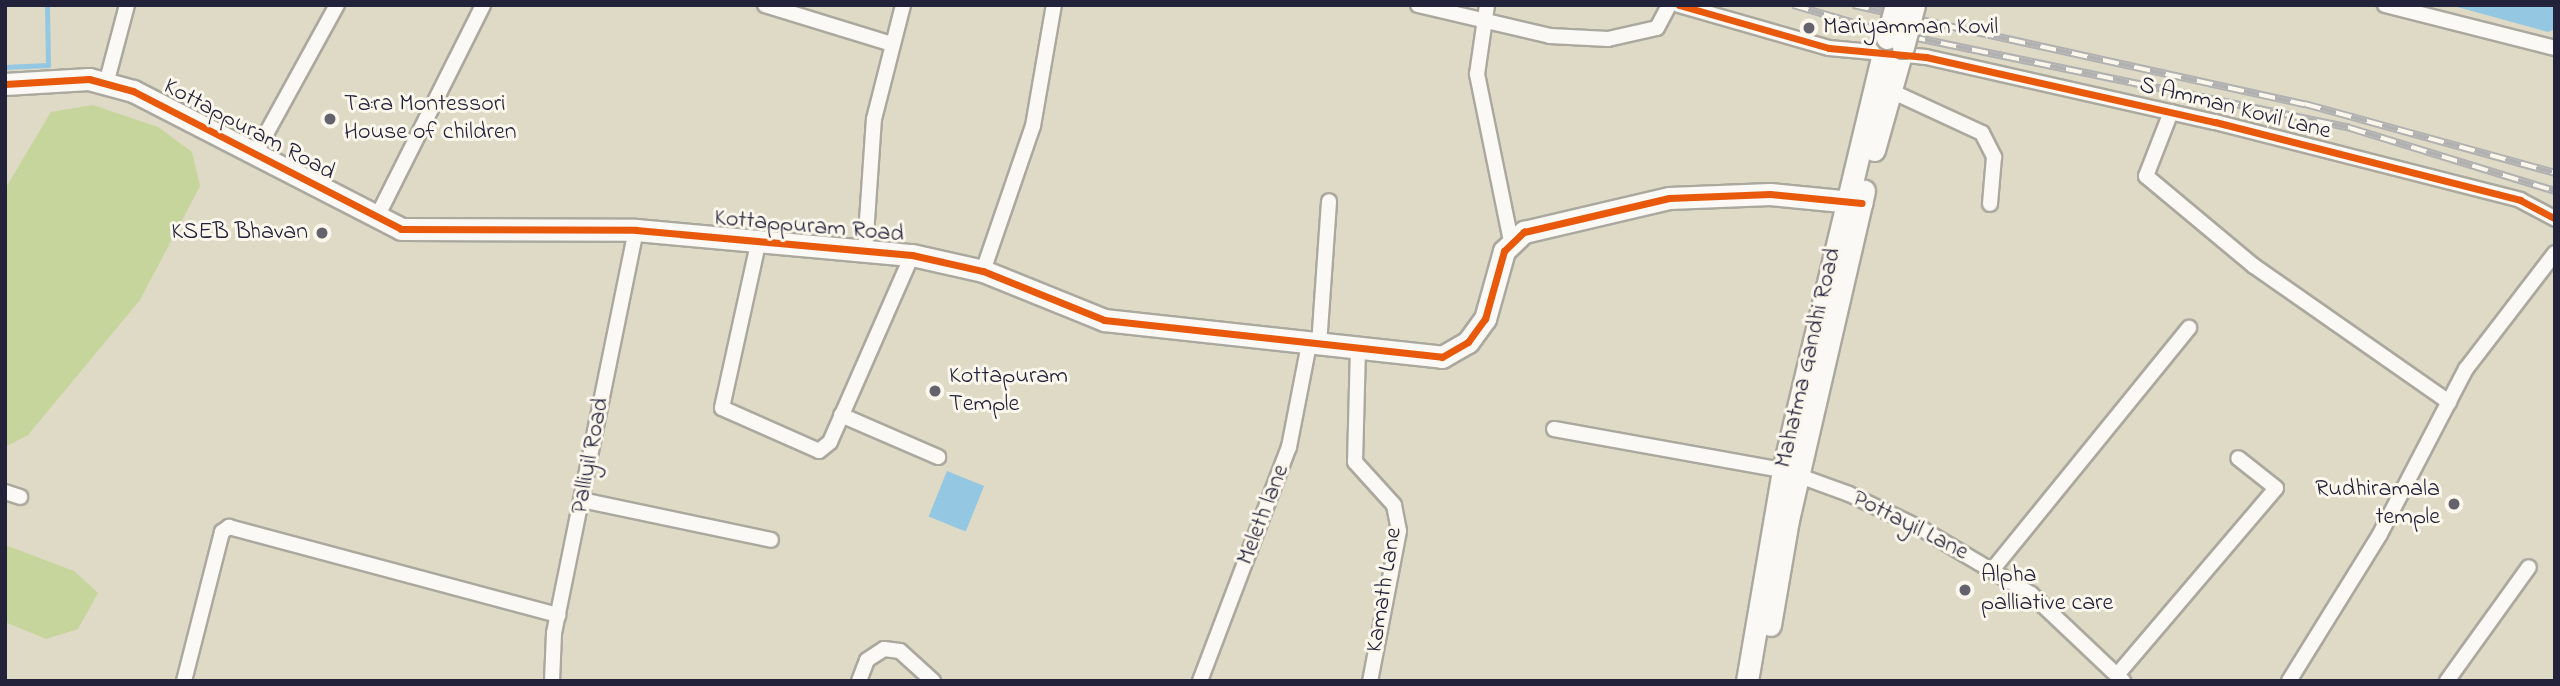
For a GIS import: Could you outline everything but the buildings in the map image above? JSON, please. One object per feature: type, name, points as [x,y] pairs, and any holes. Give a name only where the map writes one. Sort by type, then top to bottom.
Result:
[{"type":"street","points":[[106,84],[127,5]]},
{"type":"street","points":[[255,155],[337,5]]},
{"type":"street","points":[[376,219],[483,5]]},
{"type":"street","points":[[765,5],[892,44]]},
{"type":"street","points":[[865,250],[874,119],[903,5]]},
{"type":"street","points":[[983,271],[1033,126],[1054,5]]},
{"type":"street","points":[[1418,5],[1550,36],[1636,38],[1657,28],[1669,5]]},
{"type":"street","points":[[1488,5],[1483,22],[1482,113],[1511,241],[1538,227],[1668,198],[1770,194],[1854,202]]},
{"type":"street","name":"S Amman Kovil Lane","points":[[1679,5],[1744,29],[1893,50],[2171,112],[2520,200],[2555,219]]},
{"type":"street","points":[[1893,50],[1896,5]]},
{"type":"street","points":[[1893,50],[1914,5]]},
{"type":"street","points":[[2385,5],[2555,48]]},
{"type":"street","name":"Mahatma Gandhi Road","points":[[1854,202],[1891,91],[1893,50]]},
{"type":"street","name":"Mahatma Gandhi Road","points":[[1747,681],[1790,473],[1893,50]]},
{"type":"street","name":"Kottappuram Road","points":[[5,84],[106,84],[401,229],[636,230],[758,244],[912,255],[983,271],[1104,320],[1314,344],[1453,354],[1485,319],[1511,241]]},
{"type":"street","points":[[1891,91],[1982,133],[1994,157],[1990,204]]},
{"type":"street","points":[[2171,112],[2146,176],[2255,266],[2449,402]]},
{"type":"street","name":"Meleth lane","points":[[1200,681],[1290,447],[1314,344],[1329,201]]},
{"type":"street","name":"Palliyil Road","points":[[552,681],[558,615],[636,230]]},
{"type":"street","points":[[758,244],[722,408],[820,451],[841,415],[912,255]]},
{"type":"street","points":[[2289,681],[2361,567],[2449,402],[2493,327],[2555,253]]},
{"type":"street","points":[[1993,569],[2189,328]]},
{"type":"street","name":"Kamath Lane","points":[[1358,348],[1355,462],[1394,505],[1399,531],[1370,681]]},
{"type":"street","points":[[841,415],[939,457]]},
{"type":"street","name":"Pottayil Lane","points":[[1554,429],[1790,473],[1922,528],[2031,594],[2120,678]]},
{"type":"street","points":[[2120,678],[2276,488],[2238,458]]},
{"type":"street","name":"Mahatma Gandhi Road","points":[[1761,681],[1790,473]]},
{"type":"street","points":[[5,492],[20,498]]},
{"type":"street","points":[[582,500],[771,540]]},
{"type":"street","points":[[184,681],[222,533],[229,527],[558,615]]},
{"type":"street","points":[[2447,681],[2529,567]]},
{"type":"street","points":[[859,681],[867,660],[884,649],[900,651],[933,681]]},
{"type":"green space","points":[[93,105],[158,127],[192,152],[200,186],[140,300],[28,435],[5,447],[5,189],[51,112]]},
{"type":"green space","points":[[5,545],[74,571],[98,593],[78,629],[46,639],[5,622]]},
{"type":"water","points":[[2450,5],[2555,5],[2555,29],[2548,32]]},
{"type":"water","points":[[947,471],[984,486],[966,531],[929,516]]},
{"type":"waterway","points":[[5,67],[48,65],[47,5]]},
{"type":"railway","points":[[1793,5],[1878,30],[2350,128],[2555,191]]},
{"type":"railway","points":[[1853,5],[2305,104],[2555,173]]},
{"type":"cycle path","points":[[1679,5],[1829,48],[1926,57],[2215,122],[2520,200],[2555,219]]},
{"type":"cycle path","points":[[5,84],[89,79],[133,91],[401,229],[636,230],[912,255],[983,271],[1104,320],[1442,357],[1468,342],[1485,319],[1504,251],[1524,232],[1669,198],[1770,194],[1862,203]]},
{"type":"place","name":"Mariyamman Kovil","points":[[1809,28]]},
{"type":"place","name":"Ta:ra Montessori House of children","points":[[330,119]]},
{"type":"place","name":"KSEB Bhavan","points":[[322,233]]},
{"type":"place","name":"Kottapuram Temple","points":[[935,391]]},
{"type":"place","name":"Rudhiramala temple","points":[[2454,504]]},
{"type":"place","name":"Alpha palliative care","points":[[1965,590]]}]
